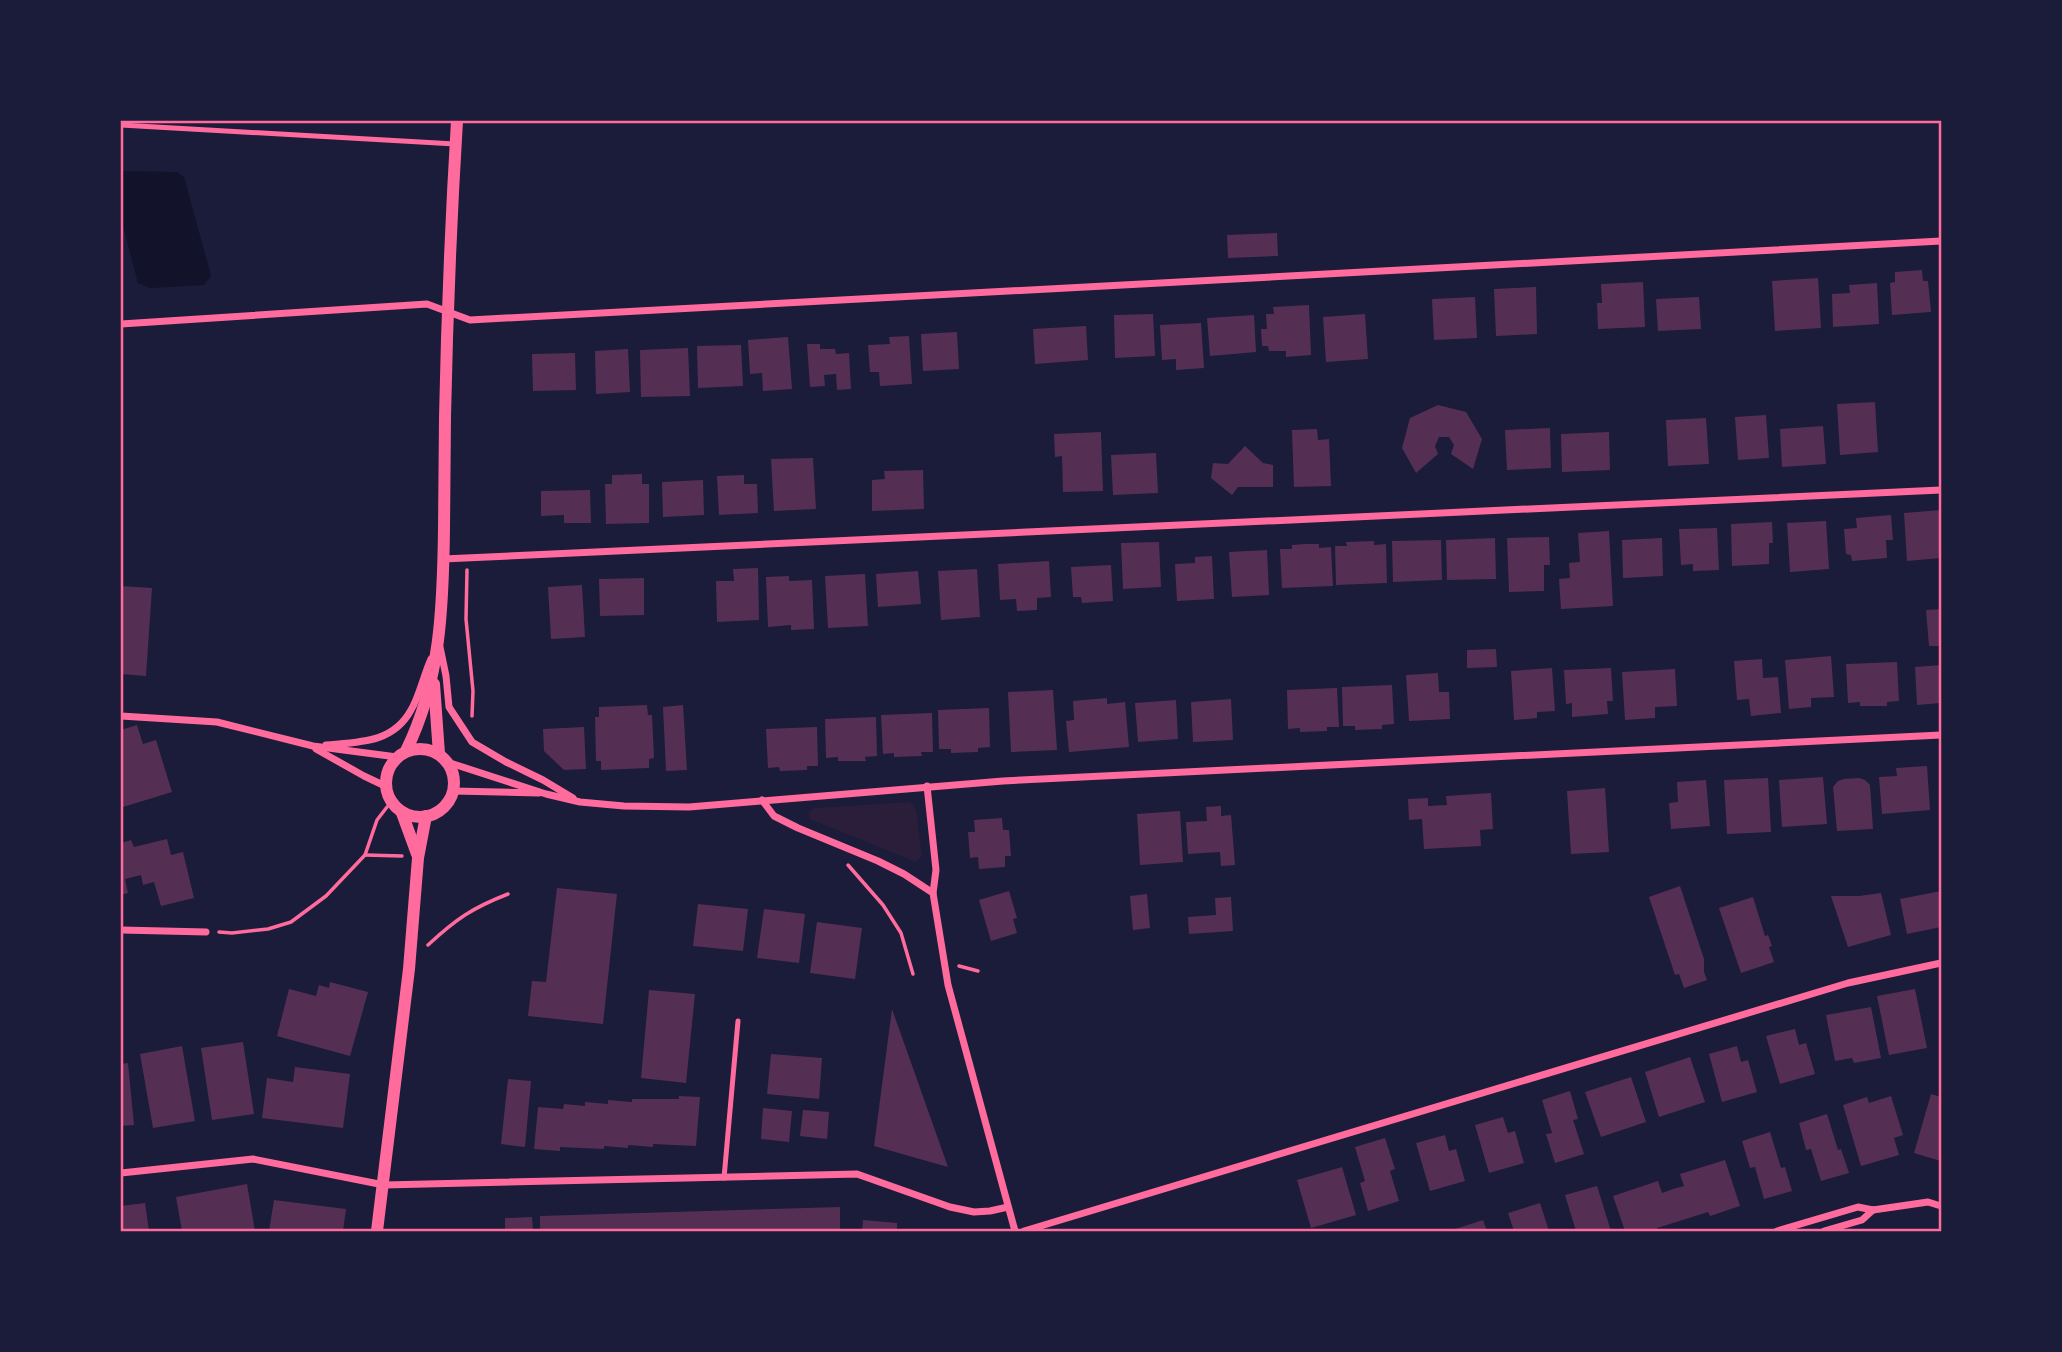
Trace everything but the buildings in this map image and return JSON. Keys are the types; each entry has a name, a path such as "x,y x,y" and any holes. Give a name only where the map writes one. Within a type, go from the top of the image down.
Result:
{"street":[{"path":"433,677 443,758 452,771 453,791 443,809 431,816 418,818 402,813 390,802 385,777 389,766 402,754 418,728 433,677 439,642 447,313 457,121"},
{"path":"121,324 426,304 470,320 1941,241"},
{"path":"443,559 1941,490"},
{"path":"439,642 449,707 472,742 580,802"},
{"path":"313,746 369,742 387,735 401,725 413,708 439,642"},
{"path":"121,716 217,722 313,746 402,754 418,749 429,750 443,758 546,794 580,802 689,807 928,786 1941,735"},
{"path":"313,746 385,786"},
{"path":"928,786 936,870 933,893 948,985 1015,1231"},
{"path":"453,791 546,794"},
{"path":"762,800 774,816 886,865 933,893"},
{"path":"402,813 418,858"},
{"path":"377,1231 409,969 418,858 426,816"},
{"path":"121,930 206,932"},
{"path":"1024,1231 1848,983 1941,963"},
{"path":"121,1173 253,1159 384,1185 857,1174 950,1207 974,1212 1008,1207"},
{"path":"1777,1231 1858,1207 1872,1210 1928,1202 1941,1206"},
{"path":"1824,1231 1862,1220 1872,1210"}],"lane":[{"path":"121,125 455,145"},
{"path":"724,1178 738,1021"}],"path":[{"path":"467,557 466,619 473,691 472,742"},
{"path":"206,932 232,933 268,929 291,922 326,896 365,855 377,820 390,802"},
{"path":"826,839 883,905 901,933 913,974"},
{"path":"365,855 418,858"},
{"path":"426,947 454,921 508,894"}],"shaded area":[{"path":"121,171 177,172 184,177 211,276 204,285 150,288 138,283 121,218"},
{"path":"910,802 916,810 922,856 916,862 810,819 808,813 814,808"}]}
